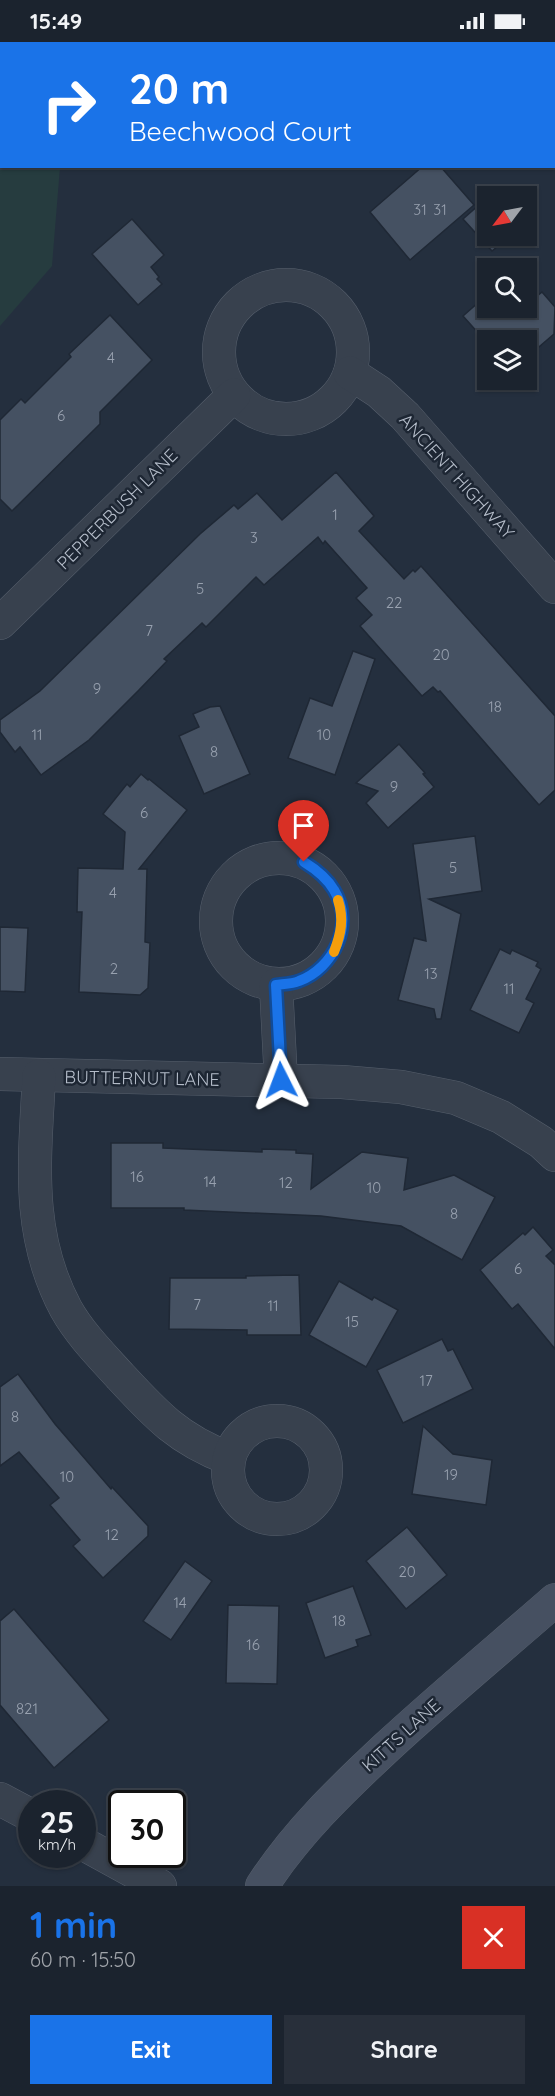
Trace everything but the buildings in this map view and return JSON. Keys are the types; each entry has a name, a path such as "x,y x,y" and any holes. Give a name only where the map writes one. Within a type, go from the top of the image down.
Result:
{"street":[{"path":"284,285 305,288 324,297 340,312 350,330 354,351 350,373 341,391 327,406 309,416 289,420 268,417 249,409 234,395 223,376 219,355 221,334 230,315 244,299 263,289 284,285"},
{"name":"ANCIENT HIGHWAY","path":"350,373 379,392 405,416 555,587"},
{"name":"PEPPERBUSH LANE","path":"0,623 234,395"},
{"path":"276,985 281,1080"},
{"name":"BUTTERNUT LANE","path":"0,1074 281,1080 401,1087 456,1098 501,1117 541,1142 555,1155"},
{"path":"39,1076 34,1186 36,1215 41,1248 51,1278 66,1310 87,1339 155,1415 180,1434 207,1450 228,1458"},
{"name":"KITTS LANE","path":"262,1886 311,1821 354,1778 408,1727 555,1600"},
{"path":"0,1799 18,1809"},
{"path":"96,1851 160,1886"}],"green space":[{"path":"0,168 60,168 52,266 0,326"}],"slow traffic":[{"path":"334,952 341,935 342,913 338,900"}],"route":[{"path":"281,1080 276,985 298,981 317,971 333,956 341,935 342,913 336,892 323,875 304,862"}]}
